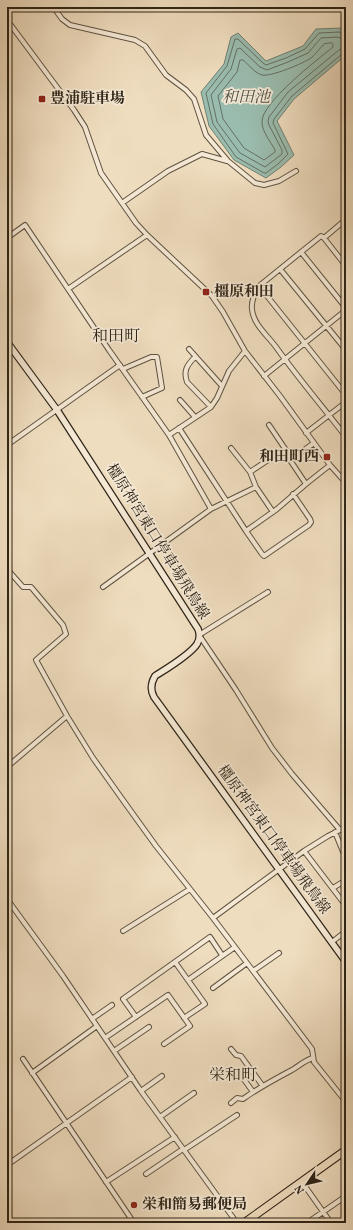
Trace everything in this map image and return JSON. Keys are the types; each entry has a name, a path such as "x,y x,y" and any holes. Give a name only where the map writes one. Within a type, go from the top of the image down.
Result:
{"highway":[{"path":"244,1223 346,1150"}],"main road":[{"name":"橿原神宮東口停車場飛鳥線","path":"7,342 56,410 197,626 199,635 198,643 192,650 155,676 152,685 152,694 346,962"}],"street":[{"path":"60,7 57,12 62,20 70,26 134,40 145,46 166,76 186,90 194,99 206,135 228,161 255,184 264,185 279,180 296,171"},
{"path":"7,20 85,127 101,173 122,204 147,235 212,296 223,312 245,351 306,434 346,483"},
{"path":"122,204 168,171 202,154 228,161"},
{"path":"324,238 344,221 346,223"},
{"path":"7,238 25,225 169,435 211,509"},
{"path":"68,289 147,235"},
{"path":"346,266 321,236 256,289 252,309 262,331 346,437"},
{"path":"264,376 346,309 301,252"},
{"path":"280,269 346,350"},
{"path":"259,286 346,395"},
{"path":"189,349 222,386"},
{"path":"169,435 214,404 229,371 245,351"},
{"path":"195,356 188,364 186,369 187,382 211,407"},
{"path":"123,369 151,357 157,357 162,388 142,397"},
{"path":"7,445 120,365"},
{"path":"180,400 195,417"},
{"path":"306,434 346,402"},
{"path":"269,424 292,459 290,460 306,484"},
{"path":"180,428 246,531 264,556 309,525 310,519 293,494"},
{"path":"292,459 314,443"},
{"path":"231,448 250,472 256,487 272,512"},
{"path":"250,472 268,460"},
{"path":"246,531 330,465"},
{"path":"103,587 211,509 256,487"},
{"path":"7,569 23,587 31,587 58,618 64,629 66,634 36,660 67,716 93,758 156,846 235,946 312,1049 314,1062 346,1102"},
{"path":"268,592 199,635 236,690 272,748 296,779 340,830"},
{"path":"8,764 67,716"},
{"path":"213,918 304,851 346,827"},
{"path":"335,832 346,859"},
{"path":"304,851 346,906"},
{"path":"333,888 346,880"},
{"path":"123,931 190,889"},
{"path":"7,899 64,976 141,1091 237,1223"},
{"path":"332,942 346,931"},
{"path":"136,1017 123,998 210,937 222,955"},
{"path":"188,980 235,946"},
{"path":"253,971 279,953"},
{"path":"175,962 205,1004 184,1018"},
{"path":"212,988 247,963"},
{"path":"105,1038 168,995 190,1026 164,1044"},
{"path":"92,1019 112,1005"},
{"path":"32,1073 97,1026"},
{"path":"114,1051 149,1027"},
{"path":"231,1049 236,1056 241,1056 262,1085"},
{"path":"231,1103 237,1098 242,1099 262,1085 313,1058"},
{"path":"23,1059 134,1223"},
{"path":"141,1091 162,1076"},
{"path":"7,1165 132,1077"},
{"path":"243,1078 253,1092"},
{"path":"160,1117 194,1093"},
{"path":"146,1174 237,1115"},
{"path":"106,1182 175,1136"},
{"path":"302,1182 331,1223"},
{"path":"307,1223 346,1196"}],"water":[{"name":"和田池","path":"343,28 346,36 346,55 294,99 277,121 294,155 266,178 234,160 209,126 201,92 224,64 231,37 238,33 266,61 303,46 316,29"}],"place":[{"name":"豊浦駐車場","path":"42,99"},
{"name":"橿原和田","path":"206,292"},
{"name":"和田町西","path":"327,457"},
{"name":"栄和簡易郵便局","path":"134,1205"}],"district":[{"name":"和田町","path":"116,337"},
{"name":"栄和町","path":"233,1076"}]}
